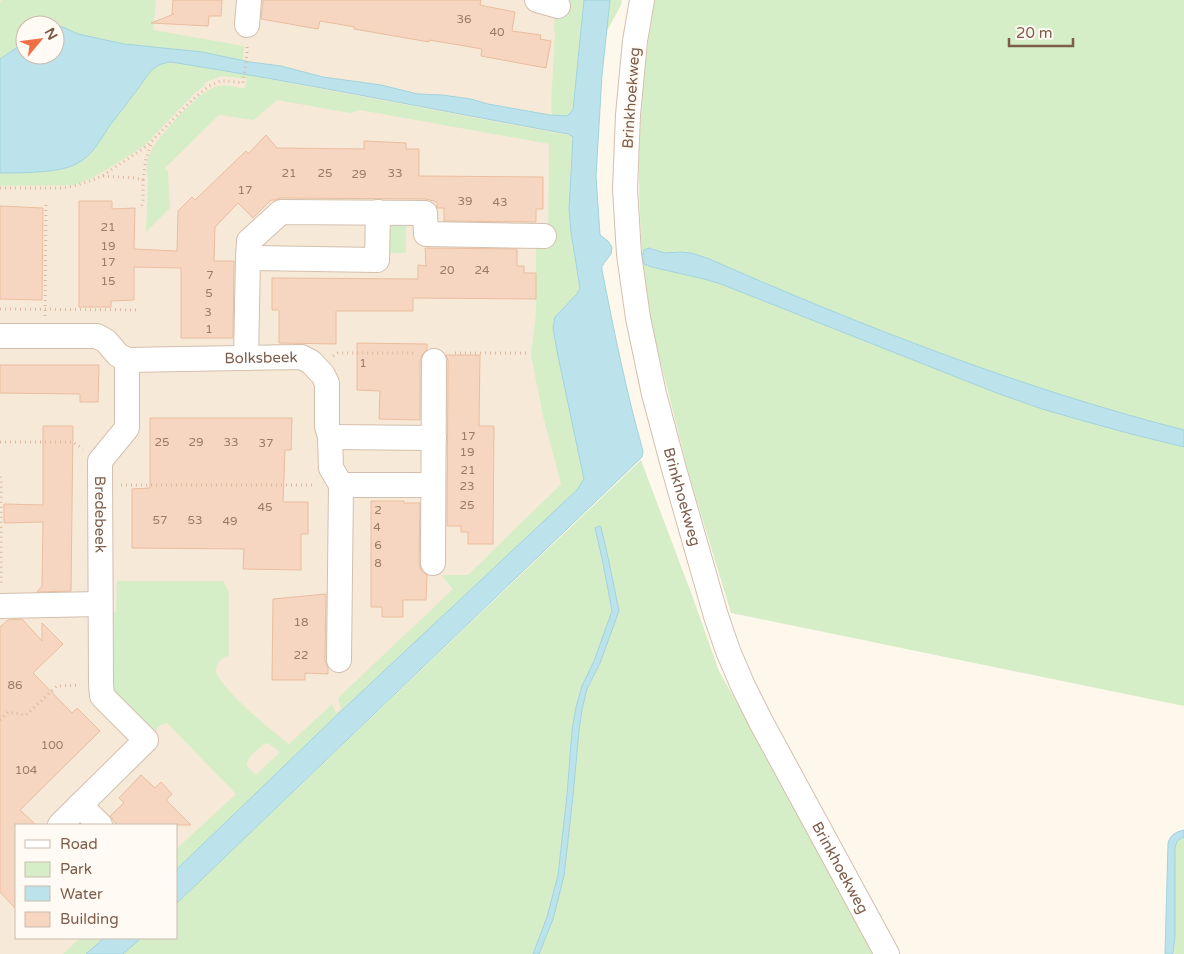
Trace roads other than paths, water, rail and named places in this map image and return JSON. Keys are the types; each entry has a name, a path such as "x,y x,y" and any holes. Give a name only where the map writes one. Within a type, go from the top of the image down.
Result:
{"street":[{"path":"247,25 250,0"},
{"name":"Brinkhoekweg","path":"642,0 635,41 628,115 625,189 630,263 638,318 654,394 716,616 728,651 761,722 887,954"},
{"path":"246,358 250,241 280,212 425,213 426,234 544,236"},
{"path":"248,258 377,260 378,212"},
{"path":"0,336 97,336 106,341 118,355 127,360"},
{"name":"Bolksbeek","path":"127,360 301,357 311,362 323,375 327,382 327,426 330,437 331,468 341,486 339,660"},
{"name":"Bredebeek","path":"61,824 146,740 102,696 101,684 100,461 127,428 127,360"},
{"path":"433,563 434,361"},
{"path":"330,437 434,438"},
{"path":"341,486 433,485"},
{"path":"0,606 100,604"},
{"path":"80,805 99,824"}],"water":[{"path":"584,0 610,0 602,75 596,176 600,235 612,247 611,254 602,266 602,270 626,383 643,451 642,457 178,902 178,868 337,715 577,490 584,479 553,328 555,317 577,294 580,288 569,209 573,137 568,134 370,97 171,62 154,68 96,146 82,161 69,167 50,171 0,173 0,59 15,49 15,65 65,65 65,28 78,34 124,44 202,52 281,66 323,77 381,85 418,94 471,99 488,104 550,115 567,116 573,110"},
{"path":"649,248 665,253 691,253 707,258 824,308 942,354 1062,395 1184,430 1184,447 1042,409 994,392 721,284 652,267 644,264 642,257 644,250"},
{"path":"601,527 619,611 600,663 587,689 579,731 564,876 553,919 539,954 533,954 547,917 558,875 572,730 576,707 582,686 594,661 612,611 595,528"},
{"path":"1184,830 1184,837 1177,841 1175,848 1175,937 1173,954 1165,954 1168,844 1173,835"},
{"path":"103,939 140,939 123,954 86,954"}]}
